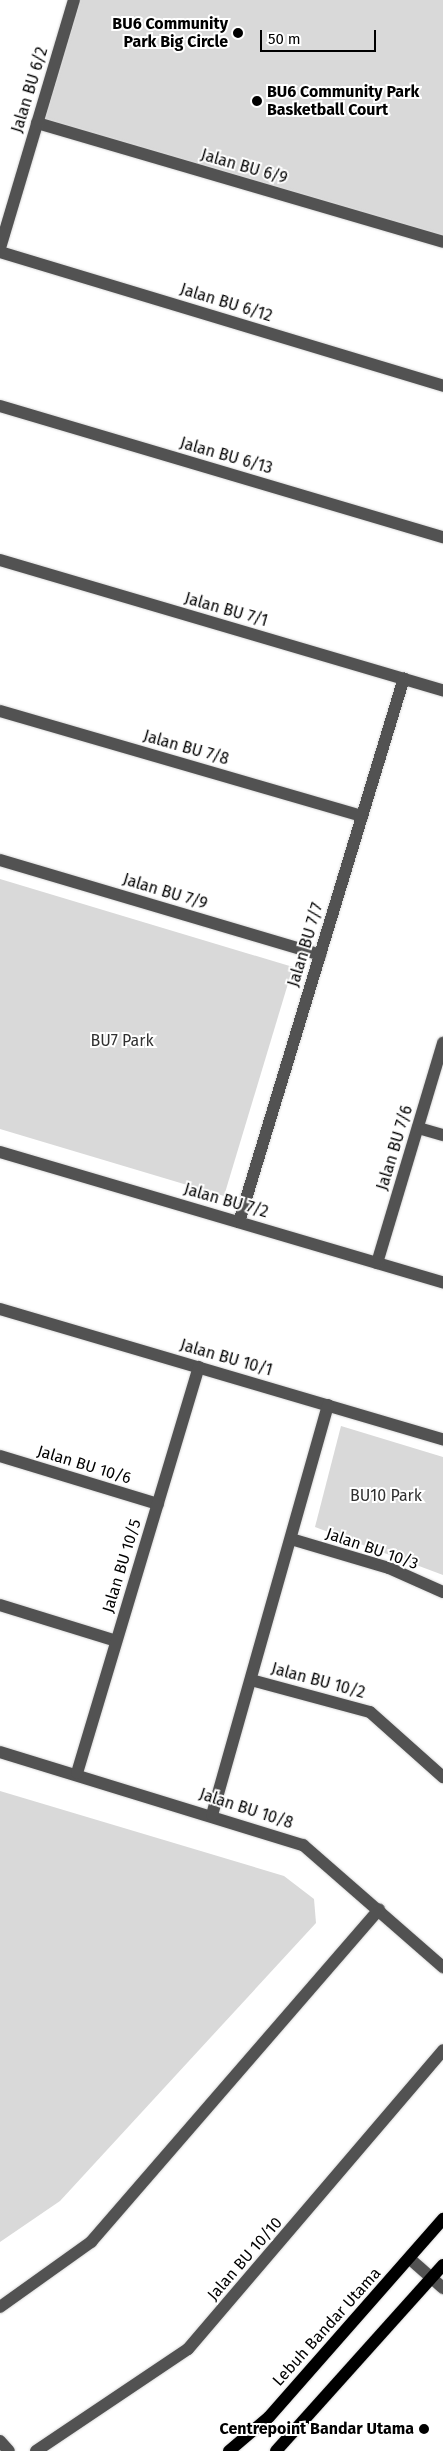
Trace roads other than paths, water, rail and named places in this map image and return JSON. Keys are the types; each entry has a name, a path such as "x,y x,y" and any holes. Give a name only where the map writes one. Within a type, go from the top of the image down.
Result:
{"main road":[{"name":"Lebuh Bandar Utama","path":"229,2451 269,2416 410,2260 443,2218"},
{"path":"276,2451 443,2265"}],"street":[{"name":"Jalan BU 6/2","path":"0,248 74,0"},
{"name":"Jalan BU 6/9","path":"37,124 443,242"},
{"name":"Jalan BU 6/12","path":"0,252 443,386"},
{"name":"Jalan BU 6/13","path":"0,406 443,537"},
{"name":"Jalan BU 7/1","path":"0,560 443,690"},
{"name":"Jalan BU 7/7","path":"239,1222 404,678"},
{"name":"Jalan BU 7/8","path":"0,711 362,816"},
{"name":"Jalan BU 7/9","path":"0,860 320,955"},
{"name":"Jalan BU 7/6","path":"377,1263 443,1043"},
{"path":"418,1128 443,1135"},
{"name":"Jalan BU 7/2","path":"0,1152 443,1282"},
{"name":"Jalan BU 10/1","path":"0,1309 443,1439"},
{"name":"Jalan BU 10/5","path":"76,1773 199,1367"},
{"path":"212,1815 328,1405"},
{"name":"Jalan BU 10/6","path":"0,1456 158,1504"},
{"name":"Jalan BU 10/3","path":"290,1539 389,1568 443,1592"},
{"path":"0,1605 116,1641"},
{"name":"Jalan BU 10/2","path":"251,1680 370,1712 443,1777"},
{"name":"Jalan BU 10/8","path":"0,1752 76,1773 303,1845 443,1966"},
{"path":"0,2307 91,2242 379,1910"},
{"name":"Jalan BU 10/10","path":"36,2451 188,2349 443,2050"},
{"path":"410,2260 443,2288"},
{"path":"0,2441 9,2451"}],"place":[{"name":"BU6 Community Park Big Circle","path":"238,33"},
{"name":"BU6 Community Park Basketball Court","path":"257,101"},
{"name":"Centrepoint Bandar Utama","path":"424,2429"}],"park label":[{"name":"BU7 Park","path":"122,1041"},
{"name":"BU10 Park","path":"386,1496"}]}
